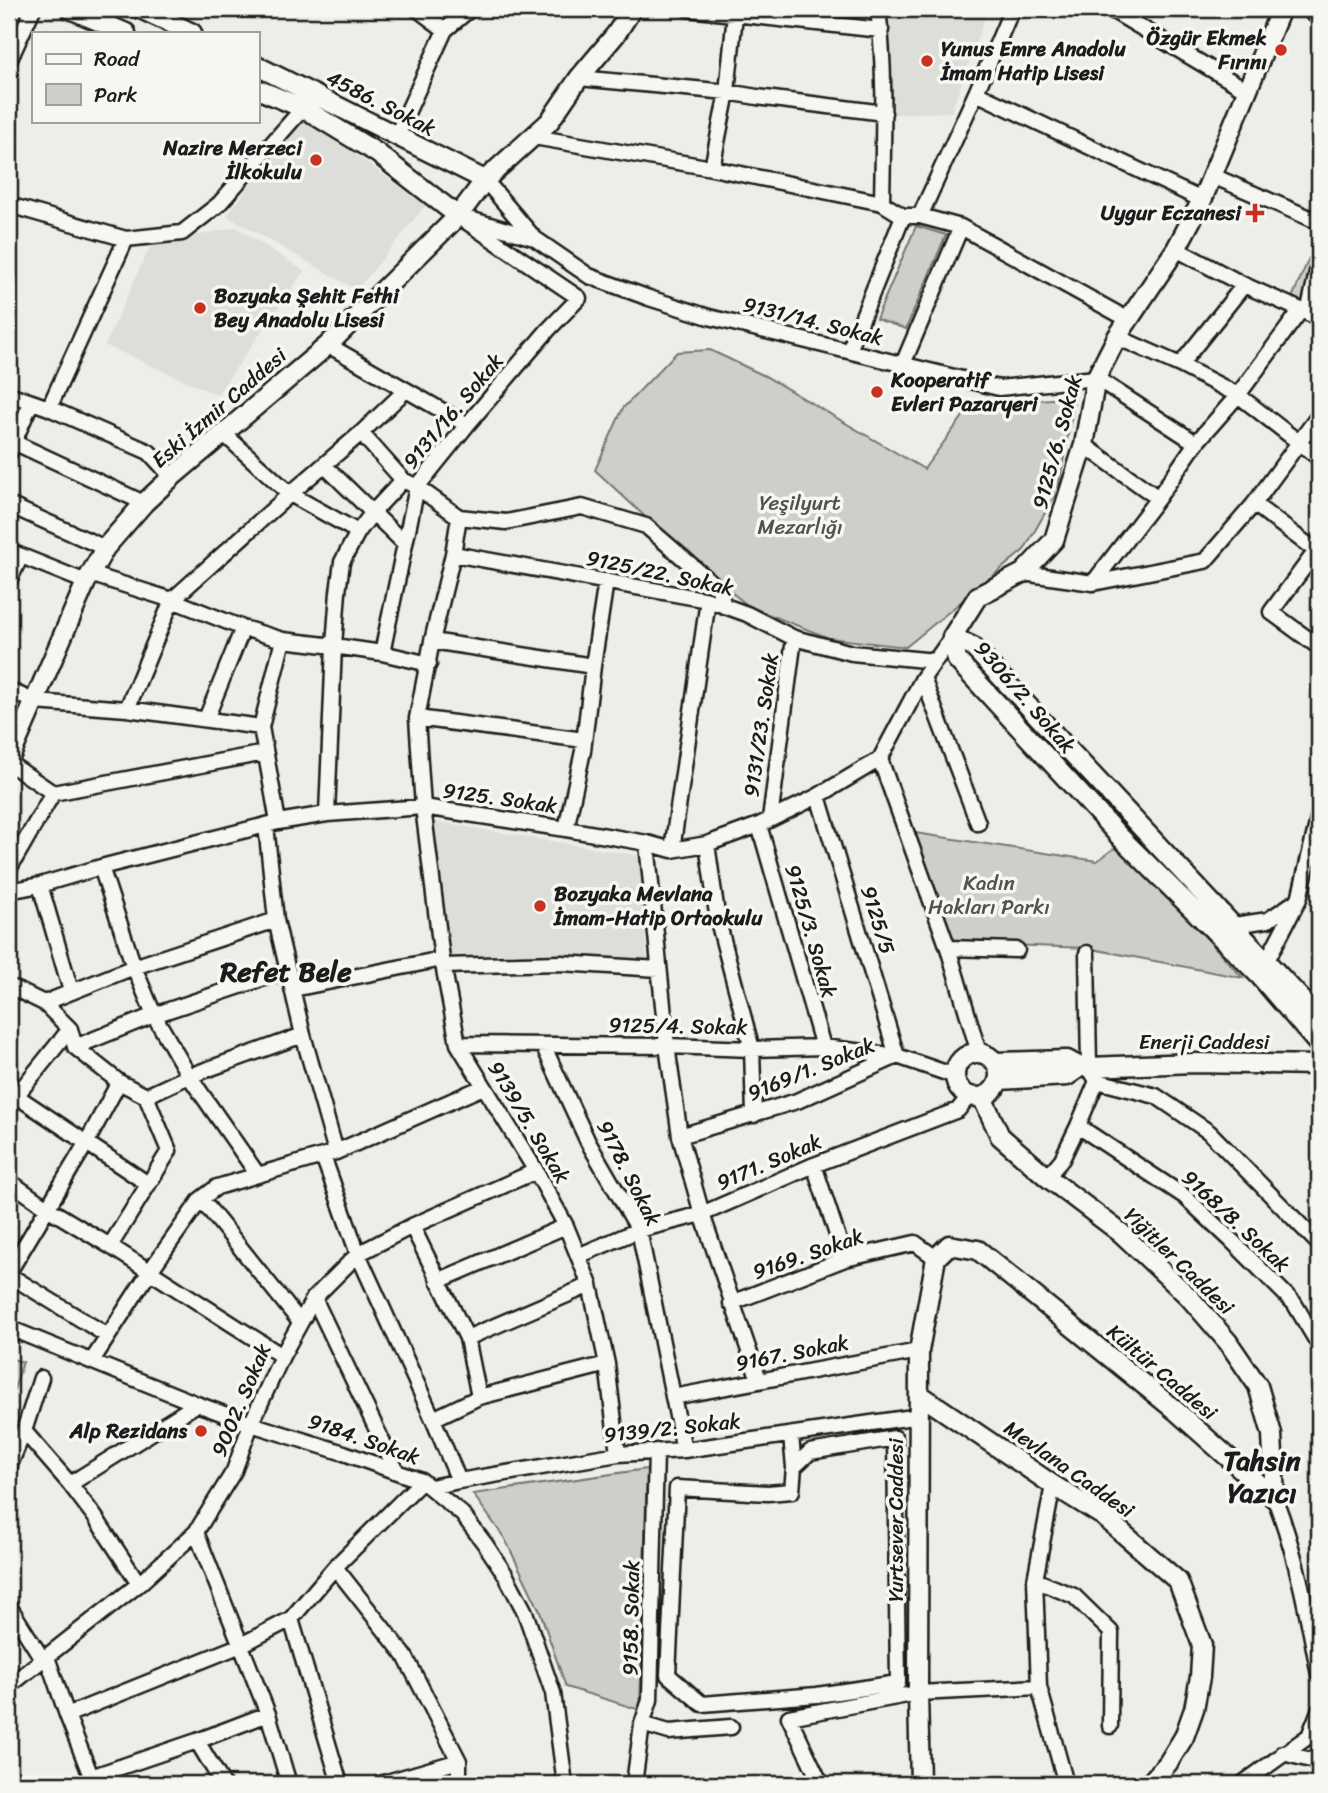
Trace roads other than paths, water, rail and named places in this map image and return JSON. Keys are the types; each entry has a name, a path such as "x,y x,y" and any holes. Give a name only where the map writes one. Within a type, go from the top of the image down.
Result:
{"main road":[{"path":"70,9 124,32"},
{"name":"Eski İzmir Caddesi","path":"9,761 88,578 105,548 144,503 172,477 328,345 458,216 485,180 550,122 579,78 616,34 632,9"},
{"name":"9125/6. Sokak","path":"952,638 978,596 1023,573 1054,540 1084,445 1096,378 1117,337 1176,249 1202,200 1281,9"},
{"path":"149,10 190,32"},
{"name":"4586. Sokak","path":"259,67 485,180"},
{"name":"4586. Sokak","path":"259,90 303,108 377,153 458,216"},
{"name":"9306/2. Sokak","path":"952,638 973,647 1234,925 1319,1045"},
{"name":"9306/2. Sokak","path":"952,638 957,660 1121,838 1319,1018"},
{"path":"979,1053 990,1057 997,1071 993,1091 976,1096 959,1088 955,1076 961,1059 979,1053"},
{"name":"Enerji Caddesi","path":"997,1071 1067,1076 1194,1063 1319,1066"},
{"name":"Yiğitler Caddesi","path":"976,1096 1000,1136 1047,1177 1121,1233 1189,1297 1228,1342 1258,1387 1272,1434 1275,1499"},
{"name":"Kültür Caddesi","path":"936,1258 949,1245 978,1250 1175,1410 1275,1499"},
{"name":"Yurtsever Caddesi","path":"920,1784 919,1351 936,1258"},
{"name":"Mevlana Caddesi","path":"919,1394 1103,1516 1178,1581 1202,1645 1200,1677 1194,1709 1184,1737 1168,1763 1149,1784"}],"street":[{"path":"9,61 33,9"},
{"path":"417,9 445,30"},
{"path":"396,136 445,30 470,9"},
{"path":"688,9 881,30"},
{"path":"878,9 884,113 882,203"},
{"path":"920,216 1012,9"},
{"path":"1110,9 1248,90"},
{"path":"1307,9 1319,18"},
{"path":"712,168 726,92 735,15"},
{"path":"579,78 726,92 884,113"},
{"path":"976,93 1202,200"},
{"path":"9,205 126,239 183,233 219,204 303,108"},
{"path":"534,137 712,168 882,203 903,216 920,216 961,227 1129,320"},
{"path":"1213,176 1319,222"},
{"name":"9131/14. Sokak","path":"485,180 534,238 589,276 649,298 709,317 999,388 1096,378"},
{"name":"9131/14. Sokak","path":"458,216 534,238"},
{"name":"9131/16. Sokak","path":"382,653 405,544 410,484 467,425 579,298 458,216"},
{"path":"849,351 903,216"},
{"path":"903,365 961,227"},
{"path":"49,408 126,239"},
{"path":"1176,249 1244,285 1310,314"},
{"path":"1094,583 1196,443 1310,314 1319,263"},
{"path":"1180,365 1244,285"},
{"path":"1117,337 1238,395 1319,458"},
{"path":"328,345 467,425"},
{"path":"1096,378 1196,443"},
{"path":"127,709 173,600 405,391"},
{"path":"9,394 49,408 149,452 172,477"},
{"path":"31,403 10,445 144,503"},
{"path":"1023,573 1094,583 1205,561 1254,504 1319,415"},
{"path":"223,433 290,494 358,532"},
{"path":"360,433 410,484 459,517 506,523 582,507 646,526 719,589 724,606"},
{"path":"1084,445 1158,498"},
{"path":"324,465 405,544"},
{"path":"327,814 334,646 342,562 358,532 373,512 410,484"},
{"path":"1254,504 1318,549 1271,612 1319,647"},
{"path":"9,505 105,548"},
{"name":"9139/5. Sokak","path":"459,517 417,718 423,807 443,962 458,1044 536,1171 566,1226 590,1285 607,1364 618,1454"},
{"path":"9,580 15,554 88,578 173,600 243,628 283,640 382,653 429,664"},
{"name":"9125/22. Sokak","path":"453,554 708,600 747,614 794,638 852,653 935,661"},
{"path":"566,829 584,740 606,582"},
{"path":"672,850 708,600"},
{"path":"206,719 243,628"},
{"name":"9131/23. Sokak","path":"764,822 794,638"},
{"name":"9125/6. Sokak","path":"923,678 952,638"},
{"path":"283,640 261,727 272,823 276,920 330,1154 358,1254 459,1481"},
{"path":"432,641 593,666"},
{"path":"923,678 880,759 948,948 979,1053"},
{"path":"923,678 978,823"},
{"path":"9,691 34,702 127,709 261,727"},
{"path":"417,718 584,740"},
{"path":"9,761 53,793 265,753"},
{"name":"9125. Sokak","path":"9,891 272,823 327,814 423,807 566,829 672,850 707,844 764,822 818,796 880,759"},
{"path":"9,869 53,793"},
{"name":"9125/5","path":"818,796 897,1056"},
{"path":"1263,968 1299,899 1319,816"},
{"name":"9125/3. Sokak","path":"764,822 823,1047"},
{"path":"647,843 667,1046 680,1136 702,1214 759,1380"},
{"path":"707,844 718,921 752,1049 754,1115"},
{"path":"101,867 134,967 154,1015 189,1076 258,1175"},
{"path":"40,885 71,991"},
{"path":"1234,925 1268,920 1299,899"},
{"path":"44,1003 134,967 276,920"},
{"path":"948,948 1017,950"},
{"path":"1047,1177 1062,1159 1078,1126 1089,1072 1087,953"},
{"path":"293,989 443,962 561,962 659,969"},
{"path":"75,1047 154,1015 288,970"},
{"path":"9,986 44,1003 70,1029 75,1047 119,1082 146,1096 169,1151 110,1246"},
{"path":"70,1029 11,1098 87,1142 148,1184"},
{"path":"146,1096 189,1076 303,1035"},
{"name":"9125/4. Sokak","path":"458,1044 752,1049 823,1047 897,1056"},
{"name":"9178. Sokak","path":"543,1045 588,1142 639,1230 684,1450"},
{"name":"9169/1. Sokak","path":"680,1136 797,1101 897,1056 955,1076"},
{"path":"1089,1072 1156,1096 1209,1132 1319,1244"},
{"path":"108,1336 9,1273 87,1142 119,1082"},
{"path":"92,1361 150,1271 201,1199 217,1187 330,1154 483,1087"},
{"name":"9171. Sokak","path":"578,1256 639,1230 702,1214 814,1165 958,1110 976,1096"},
{"name":"9168/8. Sokak","path":"1078,1126 1184,1196 1294,1303 1319,1345"},
{"path":"814,1165 845,1259"},
{"name":"9002. Sokak","path":"9,1686 139,1584 195,1531 234,1471 251,1423 282,1356 314,1298 358,1254 412,1226 536,1171"},
{"path":"9,1181 47,1208 282,1356"},
{"path":"201,1199 300,1322"},
{"path":"412,1226 467,1338 479,1397"},
{"path":"438,1281 566,1226"},
{"name":"9169. Sokak","path":"731,1303 845,1259 915,1243 936,1258"},
{"path":"467,1338 590,1285"},
{"path":"314,1298 397,1472"},
{"name":"9184. Sokak","path":"9,1328 197,1404 344,1452 426,1484 462,1514 505,1574 525,1612 553,1693 565,1784"},
{"name":"9167. Sokak","path":"673,1397 919,1351"},
{"path":"433,1419 479,1397 607,1364"},
{"path":"9,1467 41,1378"},
{"path":"70,1484 197,1404"},
{"name":"9139/2. Sokak","path":"426,1484 459,1481 618,1454 684,1450 920,1416"},
{"path":"24,1431 95,1517 139,1584"},
{"path":"791,1436 794,1467 792,1491 768,1493 677,1488 668,1675 702,1704 817,1695 898,1684 894,1438 810,1452 794,1467"},
{"name":"9158. Sokak","path":"634,1784 642,1724 650,1700 656,1451"},
{"path":"67,1715 241,1645 291,1619 335,1567 426,1484"},
{"path":"1053,1485 1035,1580 1039,1687 1066,1784"},
{"name":"Kültür Caddesi","path":"1275,1499 1287,1530 1319,1675"},
{"path":"195,1531 268,1714 289,1784"},
{"path":"335,1567 405,1656 459,1761 459,1784"},
{"path":"1035,1580 1074,1596 1111,1632 1110,1726"},
{"path":"9,1606 45,1658 92,1781 268,1714"},
{"path":"291,1619 340,1784"},
{"path":"821,1784 789,1717 918,1693 1039,1687"},
{"path":"1242,1784 1309,1736 1319,1711"},
{"path":"642,1724 669,1732 731,1727"},
{"path":"197,1741 223,1784"},
{"path":"1283,1753 1319,1762"},
{"path":"380,1784 459,1761"}],"place":[{"name":"Özgür Ekmek Fırını","path":"1281,50"},
{"name":"Yunus Emre Anadolu İmam Hatip Lisesi","path":"927,61"},
{"name":"Nazire Merzeci İlkokulu","path":"316,160"},
{"name":"Uygur Eczanesi","path":"1255,213"},
{"name":"Bozyaka Şehit Fethi Bey Anadolu Lisesi","path":"200,308"},
{"name":"Kooperatif Evleri Pazaryeri","path":"877,392"},
{"name":"Bozyaka Mevlana İmam-Hatip Ortaokulu","path":"540,906"},
{"name":"Alp Rezidans","path":"201,1431"}],"district":[{"name":"Refet Bele","path":"286,971"},
{"name":"Tahsin Yazıcı","path":"1262,1476"}],"park label":[{"name":"Yeşilyurt Mezarlığı","path":"800,515"},
{"name":"Kadın Hakları Parkı","path":"989,895"}]}
